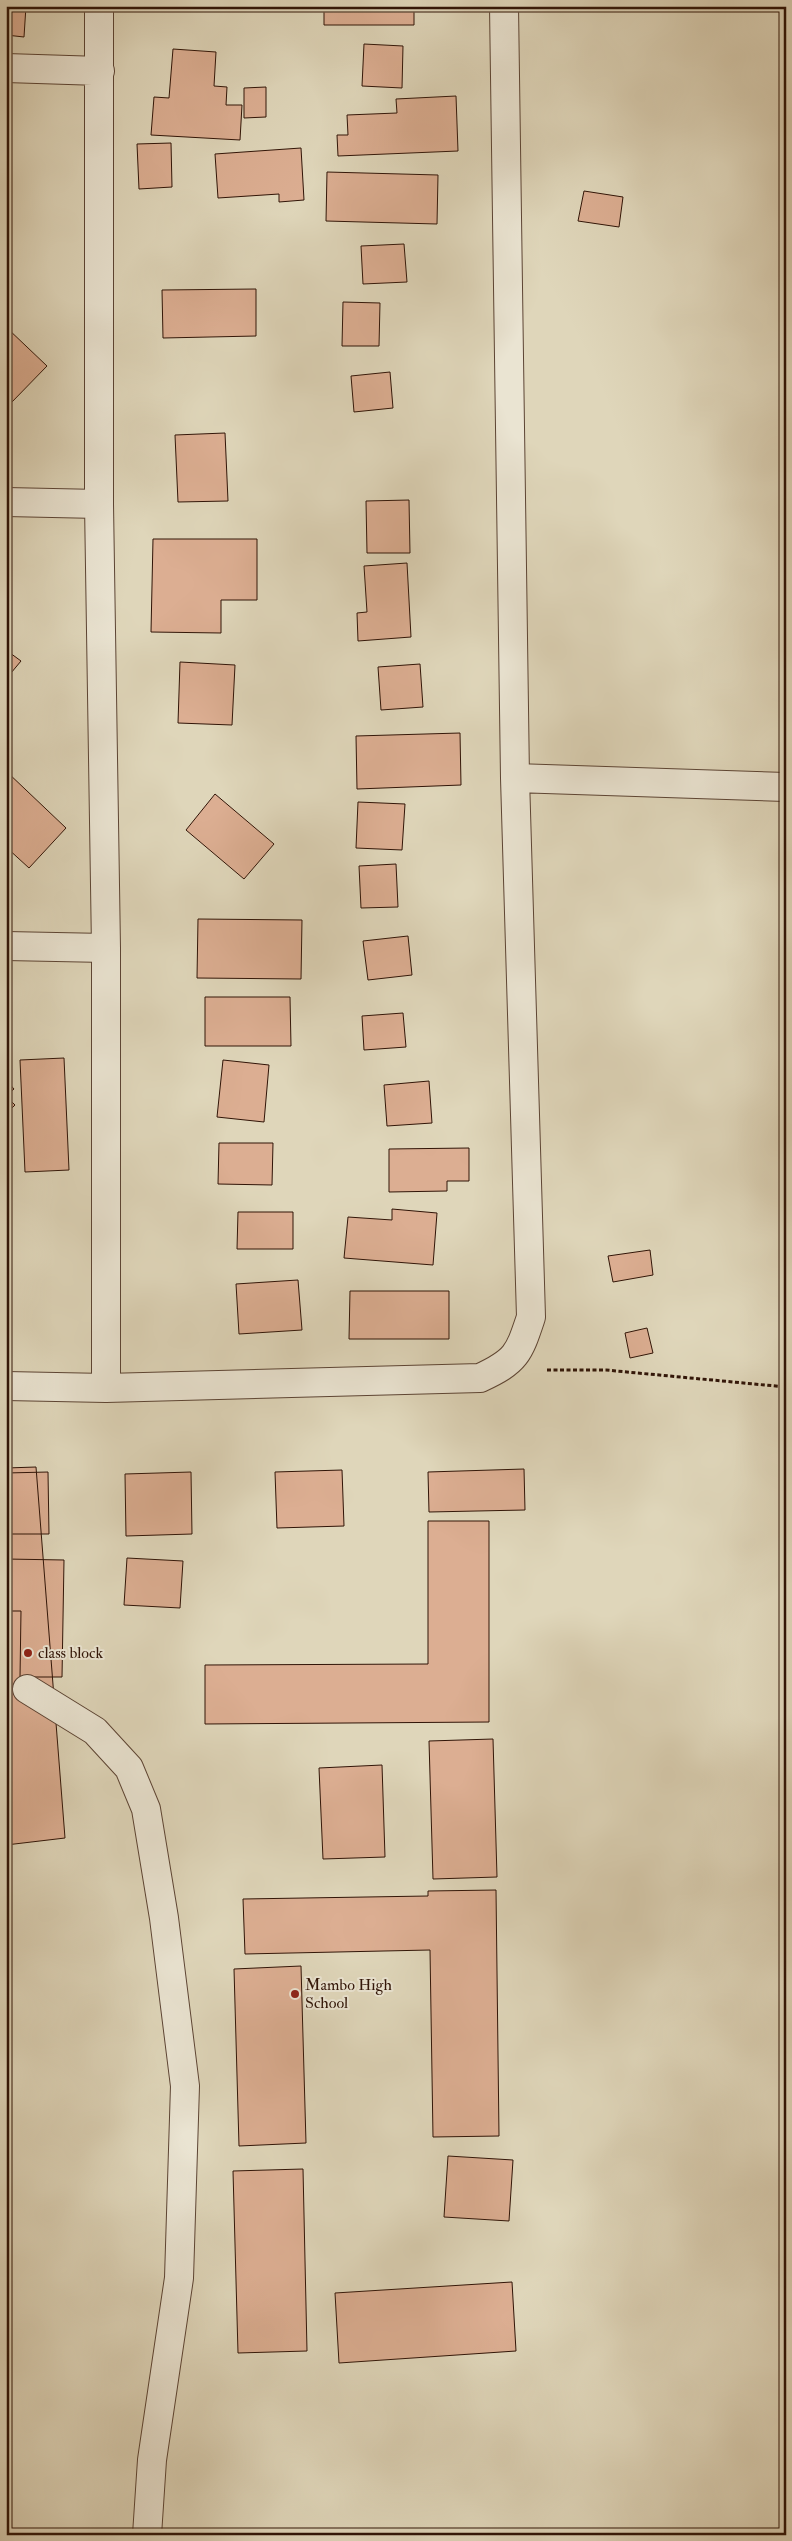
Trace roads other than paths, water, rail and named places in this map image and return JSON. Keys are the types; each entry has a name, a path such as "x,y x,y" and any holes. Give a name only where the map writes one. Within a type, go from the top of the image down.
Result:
{"street":[{"path":"99,6 98,504 106,948 106,1388"},
{"path":"6,1386 106,1388 480,1378 501,1369 519,1352 531,1316 515,778 504,6"},
{"path":"6,68 100,71"},
{"path":"6,502 98,504"},
{"path":"515,778 786,787"},
{"path":"6,946 106,948"},
{"path":"27,1689 95,1731 128,1768 146,1809 164,1918 185,2086 179,2278 152,2460 147,2535"}],"place":[{"name":"class block","path":"28,1653"},
{"name":"Mambo High School","path":"295,1994"}]}
